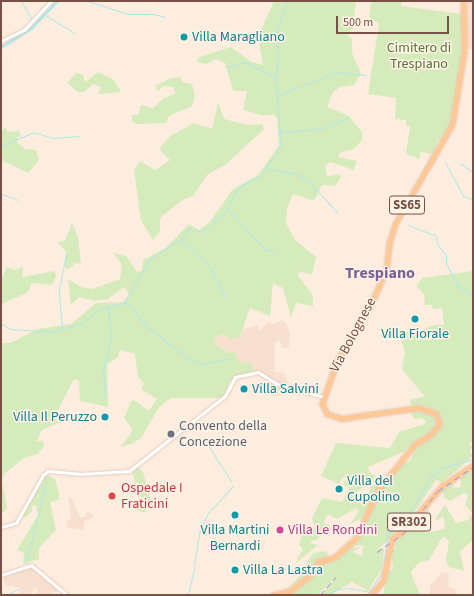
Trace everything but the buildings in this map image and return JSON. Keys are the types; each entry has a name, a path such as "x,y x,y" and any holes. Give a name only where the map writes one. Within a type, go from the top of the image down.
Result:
{"main road":[{"name":"Via Bolognese","path":"323,399 340,355 371,304 386,270 389,244 395,224 452,125 464,49 463,1"},
{"path":"273,595 290,591 308,577 318,562 335,557 356,538 378,490 414,445 431,434 437,420 428,410 414,408 342,419 324,412 323,399"},
{"name":"SR302","path":"371,595 383,582 393,537 405,529 442,486 473,465"}],"street":[{"path":"1,41 22,32 32,19 51,1"},
{"path":"1,527 16,523 43,475 48,470 80,474 129,471 225,396 234,377 258,372 277,384 323,399"},
{"path":"1,575 31,565 67,595"}],"shaded area":[{"path":"464,1 473,1 472,49 465,49"},
{"path":"281,320 286,323 290,333 289,347 282,348 280,340 275,343 275,372 284,373 288,383 285,387 281,387 281,396 271,396 271,381 255,373 250,362 245,364 238,361 235,352 229,353 215,345 216,337 223,334 240,337 243,329 258,326 260,331 269,321 273,325"},
{"path":"68,497 71,497 80,517 86,517 86,513 89,512 94,516 84,522 84,530 68,528 66,522 71,518"},
{"path":"33,564 60,588 52,595 35,595 38,589 35,588 30,595 12,595 19,594 19,587 6,586 2,573"},
{"path":"442,572 448,573 449,587 457,590 455,595 430,595 430,586"}],"green space":[{"path":"274,1 356,1 353,29 347,34 352,39 352,53 361,74 354,85 340,87 333,92 327,107 348,115 362,132 362,140 354,149 339,153 339,157 357,161 354,170 330,162 325,166 327,177 339,174 341,177 335,186 322,185 314,201 293,194 287,208 286,223 295,240 316,257 312,275 299,271 298,275 313,296 313,306 296,303 291,317 283,288 273,283 270,316 250,308 240,337 232,339 223,334 216,337 215,345 229,353 235,352 238,361 245,364 250,361 254,371 230,380 223,398 171,398 159,407 141,438 132,444 120,447 131,434 132,428 124,418 131,401 134,400 149,411 157,399 141,389 144,384 138,377 135,354 120,350 118,357 107,365 108,407 80,401 79,381 74,379 55,416 58,423 42,430 37,441 44,442 44,446 38,454 24,458 5,473 2,480 7,508 1,515 1,343 10,343 38,329 71,324 96,303 123,302 129,294 124,287 108,299 94,301 79,297 71,305 68,279 81,287 92,289 120,279 122,265 113,253 126,256 137,272 142,270 143,260 166,248 189,224 199,230 210,222 232,190 259,174 279,145 277,119 274,115 261,115 243,110 247,91 233,91 225,63 217,59 206,64 196,62 199,57 231,47 251,62 263,65 258,37"},
{"name":"Cimitero di Trespiano","path":"402,1 401,6 462,14 463,42 452,122 443,140 438,140 433,154 421,152 419,159 406,154 410,126 406,126 406,120 395,119 396,98 368,94 379,24 369,17 371,2"},
{"path":"98,72 114,80 121,92 98,94 101,87 93,84 84,92 78,92 67,83 76,73 83,75 85,82"},
{"path":"181,77 182,82 192,84 195,96 192,106 169,116 166,123 136,124 132,121 132,115 138,115 141,105 153,108 164,98 175,94 174,87 164,86 158,91 155,86 171,78"},
{"path":"218,102 224,119 247,125 262,124 264,129 225,165 208,174 193,196 181,201 160,218 160,232 153,240 141,221 134,170 140,161 155,170 170,160 159,149 170,136 194,123 212,129"},
{"path":"6,127 7,132 19,131 21,137 17,137 18,143 25,149 36,150 39,160 28,173 1,160 1,131"},
{"path":"72,223 78,237 81,264 76,263 68,269 65,267 66,252 58,242 65,241"},
{"path":"6,267 15,270 23,267 22,277 55,271 56,276 52,285 32,283 27,293 1,304 1,281"},
{"path":"473,271 473,439 469,445 473,446 470,451 473,456 443,482 436,480 407,524 376,551 384,548 383,567 368,591 352,582 330,595 321,595 336,577 318,595 287,595 313,575 319,564 354,543 353,548 361,547 352,552 362,556 363,545 355,546 355,543 361,538 359,536 376,495 403,462 410,461 416,446 438,431 441,426 437,413 428,407 411,405 410,399 425,397 402,369 405,353 400,336 404,330 414,334 433,325 444,325 442,308 433,309 432,305 425,305 424,294 416,286 422,278"},
{"path":"410,409 434,416 435,428 403,452 368,467 370,473 376,476 356,493 360,504 367,499 371,486 383,482 362,518 350,524 359,511 356,508 337,519 327,514 324,523 330,525 328,537 322,534 316,540 310,541 311,544 318,545 295,564 303,549 299,545 301,537 315,528 312,518 322,498 342,502 350,488 343,485 347,477 342,478 339,484 321,476 336,443 390,448 399,432 425,424 426,421 421,418 414,419"},
{"path":"137,466 143,472 150,499 156,502 154,510 149,507 145,513 135,510 140,502 132,470"},
{"path":"473,469 473,513 465,505 468,495 464,493 450,501 444,498 444,493 439,493 458,478 452,488 461,487 460,479"},
{"path":"45,474 55,479 59,494 59,500 50,502 56,530 39,548 39,559 23,564 24,553 17,550 38,515 36,505 32,507 32,512 17,523"},
{"path":"432,499 428,512 422,519 427,522 424,531 426,533 444,529 445,521 442,516 437,521 435,519 445,505 456,523 468,520 473,513 473,540 460,551 464,571 449,567 446,561 449,541 443,536 429,560 418,563 411,573 420,595 383,595 388,571 393,569 391,549 395,550 396,546 392,544 410,528"},
{"path":"327,551 328,557 318,560 308,575 286,589 297,579 313,553"}],"waterway":[{"path":"21,1 31,18"},
{"path":"1,47 31,28 57,1"},
{"path":"88,1 128,14 153,14 165,17"},
{"path":"1,324 11,329 50,332 83,323 98,309 124,303 150,259 181,239 188,229 203,232 225,212 238,188 261,175 281,145 275,77 278,62 277,31 286,1"},
{"path":"43,14 75,33"},
{"path":"1,43 3,47"},
{"path":"225,67 245,62 275,77"},
{"path":"278,95 337,72 366,75"},
{"path":"280,132 321,129 349,117"},
{"path":"1,146 34,132 52,138 80,136"},
{"path":"445,162 463,196 473,199"},
{"path":"460,163 473,172"},
{"path":"266,168 297,174 307,180 337,212"},
{"path":"1,194 18,200"},
{"path":"228,209 264,249 276,252"},
{"path":"408,225 436,236 437,244 446,255 446,263 457,285 473,296"},
{"path":"181,239 210,267 225,297"},
{"path":"62,328 59,290 66,254"},
{"path":"126,302 148,327 188,359 202,364 230,358"},
{"path":"105,399 103,372 111,337 108,307"},
{"path":"204,439 231,481"},
{"path":"384,563 387,534 402,525 431,477 442,468 473,459"},
{"path":"26,563 46,482"},
{"path":"208,513 233,486"},
{"path":"194,566 199,533 207,515"},
{"path":"327,595 337,589 349,588 369,592 384,568"},
{"path":"188,595 194,569"},
{"path":"6,595 18,589"}],"railway":[{"path":"377,552 404,533 438,491 473,467"},
{"path":"320,595 336,577"}],"place":[{"name":"Villa Maragliano","path":"184,37"},
{"name":"Villa Fiorale","path":"415,319"},
{"name":"Villa Salvini","path":"244,389"},
{"name":"Villa Il Peruzzo","path":"105,417"},
{"name":"Convento della Concezione","path":"171,434"},
{"name":"Villa del Cupolino","path":"339,489"},
{"name":"Ospedale I Fraticini","path":"112,496"},
{"name":"Villa Martini Bernardi","path":"235,515"},
{"name":"Villa Le Rondini","path":"280,530"},
{"name":"Villa La Lastra","path":"235,570"}],"district":[{"name":"Trespiano","path":"380,273"}]}
